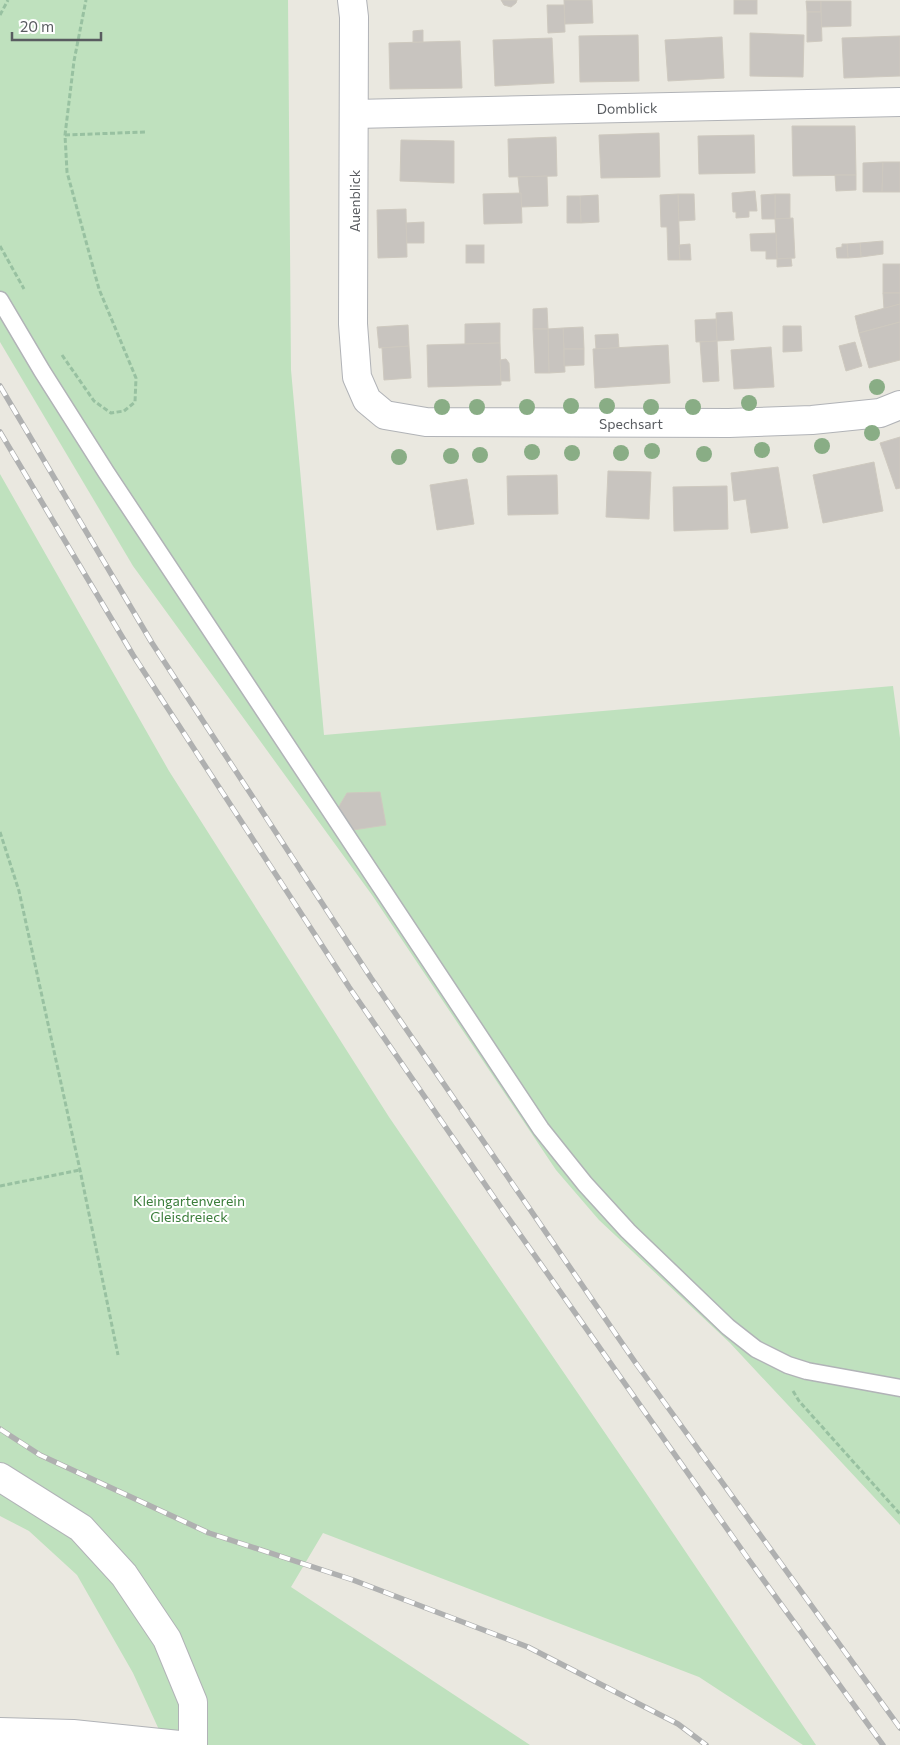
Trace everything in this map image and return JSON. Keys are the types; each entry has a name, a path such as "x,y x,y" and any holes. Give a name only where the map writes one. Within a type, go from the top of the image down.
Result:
{"street":[{"name":"Auenblick","path":"352,0 354,17 353,324 357,377 367,400"},
{"name":"Domblick","path":"354,114 900,102"},
{"name":"Spechsart","path":"367,400 386,415 426,422 729,423 803,420 880,413 900,405"},
{"path":"0,1477 81,1528 124,1576 167,1639 193,1702 193,1745"},
{"path":"0,1732 73,1734 179,1745"}],"lane":[{"path":"0,300 106,472 541,1129 585,1184 628,1230 728,1327 756,1350 788,1365 807,1371 900,1388"}],"path":[{"path":"0,15 8,0"},
{"path":"58,348 94,401 111,413 124,411 135,402 136,378 99,289 67,172 65,134 74,61 86,0"},
{"path":"65,134 145,132"},
{"path":"0,246 24,290"},
{"path":"0,832 19,891 118,1355"},
{"path":"0,1186 80,1170"},
{"path":"788,1365 788,1383 799,1400 900,1514"}],"green space":[{"path":"0,0 288,0 291,370 324,735 893,686 900,738 900,1525 730,1343 599,1220 556,1170 372,895 133,566 0,342"},
{"name":"Kleingartenverein Gleisdreieck","path":"0,474 169,771 389,1117 816,1745 803,1745 699,1677 323,1533 291,1587 530,1745 166,1745 133,1673 77,1575 29,1531 0,1516"}],"building":[{"path":"501,0 517,0 511,7 504,5"},
{"path":"564,0 592,0 593,23 565,24"},
{"path":"734,0 757,0 757,14 734,14"},
{"path":"806,1 821,1 821,12 807,12"},
{"path":"821,1 851,1 851,26 821,27"},
{"path":"547,5 564,5 565,32 548,33"},
{"path":"807,12 821,12 822,41 807,42"},
{"path":"423,30 423,42 413,42 413,31"},
{"path":"750,33 804,35 803,77 750,76"},
{"path":"638,35 639,81 580,82 579,36"},
{"path":"900,36 900,76 844,78 842,38"},
{"path":"722,37 724,78 668,81 665,40"},
{"path":"552,38 554,83 495,86 493,40"},
{"path":"460,41 462,88 390,89 389,43"},
{"path":"792,126 855,126 856,175 793,176"},
{"path":"659,133 660,177 601,178 599,135"},
{"path":"754,135 755,173 699,174 698,136"},
{"path":"556,137 557,176 509,177 508,139"},
{"path":"401,140 454,141 454,183 400,181"},
{"path":"883,162 882,192 863,192 863,163"},
{"path":"883,162 900,162 900,192 882,192"},
{"path":"835,175 856,175 856,190 836,191"},
{"path":"547,176 548,206 521,207 518,177"},
{"path":"755,191 757,211 749,211 749,217 736,218 736,212 733,212 732,193"},
{"path":"521,193 522,223 484,224 483,194"},
{"path":"678,194 694,194 695,220 678,221"},
{"path":"678,194 680,260 668,260 667,227 661,227 660,195"},
{"path":"775,194 790,194 790,218 775,219"},
{"path":"775,194 775,219 762,219 761,195"},
{"path":"598,195 599,222 581,223 580,196"},
{"path":"567,196 580,196 581,223 567,223"},
{"path":"406,209 407,257 378,258 377,210"},
{"path":"793,218 795,258 777,259 775,219"},
{"path":"424,222 424,243 407,243 406,223"},
{"path":"776,233 777,259 766,259 766,251 751,251 750,234"},
{"path":"883,241 883,254 861,257 860,243"},
{"path":"860,243 861,257 848,258 847,244"},
{"path":"690,244 691,260 680,260 679,245"},
{"path":"842,244 847,244 848,258 837,258 836,248 842,247"},
{"path":"466,245 484,245 484,263 466,263"},
{"path":"791,258 792,266 777,267 777,259"},
{"path":"883,264 900,264 900,293 883,293"},
{"path":"883,293 900,293 900,304 884,309"},
{"path":"900,304 900,322 859,333 855,316"},
{"path":"547,308 548,329 533,329 533,309"},
{"path":"732,312 734,340 717,341 716,313"},
{"path":"716,319 717,341 696,342 695,320"},
{"path":"900,322 900,360 869,368 859,333"},
{"path":"500,323 500,343 465,344 465,324"},
{"path":"408,325 409,346 379,348 377,327"},
{"path":"783,326 801,326 802,351 783,352"},
{"path":"583,327 584,349 564,349 563,328"},
{"path":"563,328 565,372 549,373 548,329"},
{"path":"533,329 548,329 549,373 535,373"},
{"path":"618,334 619,348 596,349 595,335"},
{"path":"717,341 719,381 703,382 700,342"},
{"path":"855,342 862,366 846,371 839,346"},
{"path":"500,343 501,385 428,387 427,345"},
{"path":"668,345 670,383 595,388 593,349"},
{"path":"409,346 411,378 384,380 382,348"},
{"path":"771,347 774,387 734,389 731,350"},
{"path":"564,349 584,349 584,365 564,366"},
{"path":"506,359 509,363 510,381 501,381 500,360"},
{"path":"900,437 900,488 896,489 880,443"},
{"path":"874,462 883,511 823,523 813,475"},
{"path":"778,467 788,528 751,533 746,499 734,501 731,473"},
{"path":"608,471 651,472 649,519 606,517"},
{"path":"557,475 558,514 508,515 507,476"},
{"path":"467,479 474,524 437,530 430,485"},
{"path":"727,486 728,529 674,531 673,487"},
{"path":"380,792 386,825 353,830 338,808 347,793"}],"railway":[{"path":"0,386 152,643 371,978 635,1362 900,1728"},
{"path":"0,432 133,655 349,987 502,1209 749,1560 883,1745"},
{"path":"0,1429 40,1455 209,1533 353,1580 528,1647 678,1724 706,1745"}]}
